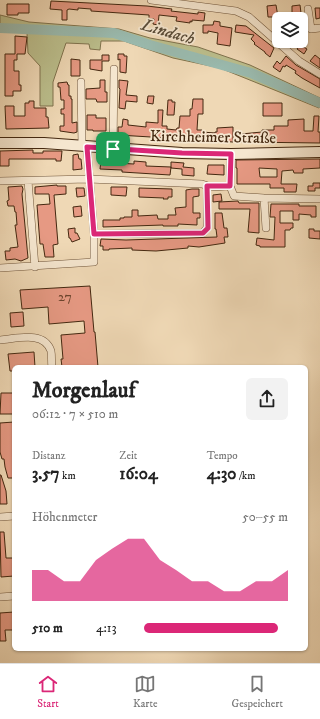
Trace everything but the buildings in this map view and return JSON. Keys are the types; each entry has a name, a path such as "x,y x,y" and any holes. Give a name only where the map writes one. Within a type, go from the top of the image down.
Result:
{"main road":[{"name":"Kirchheimer Straße","path":"0,143 231,154 320,152"}],"street":[{"path":"150,0 195,2 236,11 245,15 299,61 320,74"},
{"path":"308,8 311,29 320,28"},
{"path":"113,149 114,69"},
{"path":"0,268 94,262 94,234 89,179 84,146 81,82"},
{"path":"231,154 230,186 234,196 320,199"},
{"path":"0,181 28,182 89,179 230,186"},
{"path":"28,182 36,266"},
{"path":"94,234 203,233 208,228 207,186"},
{"path":"264,198 266,228"},
{"path":"0,340 36,337 46,343 51,351 52,365"},
{"path":"0,517 12,516"},
{"path":"0,596 12,596"}],"green space":[{"path":"0,15 29,22 119,29 150,38 198,47 250,65 320,98 320,107 319,108 220,68 173,58 124,41 101,41 100,50 90,49 89,44 66,43 53,82 53,106 40,106 40,66 28,53 27,33 0,31"}],"waterway":[{"name":"Lindach","path":"0,28 114,33 150,45 251,73 320,103"}],"route":[{"path":"87,147 113,149 231,154 230,186 207,186 208,228 203,233 94,234 87,147"}]}
